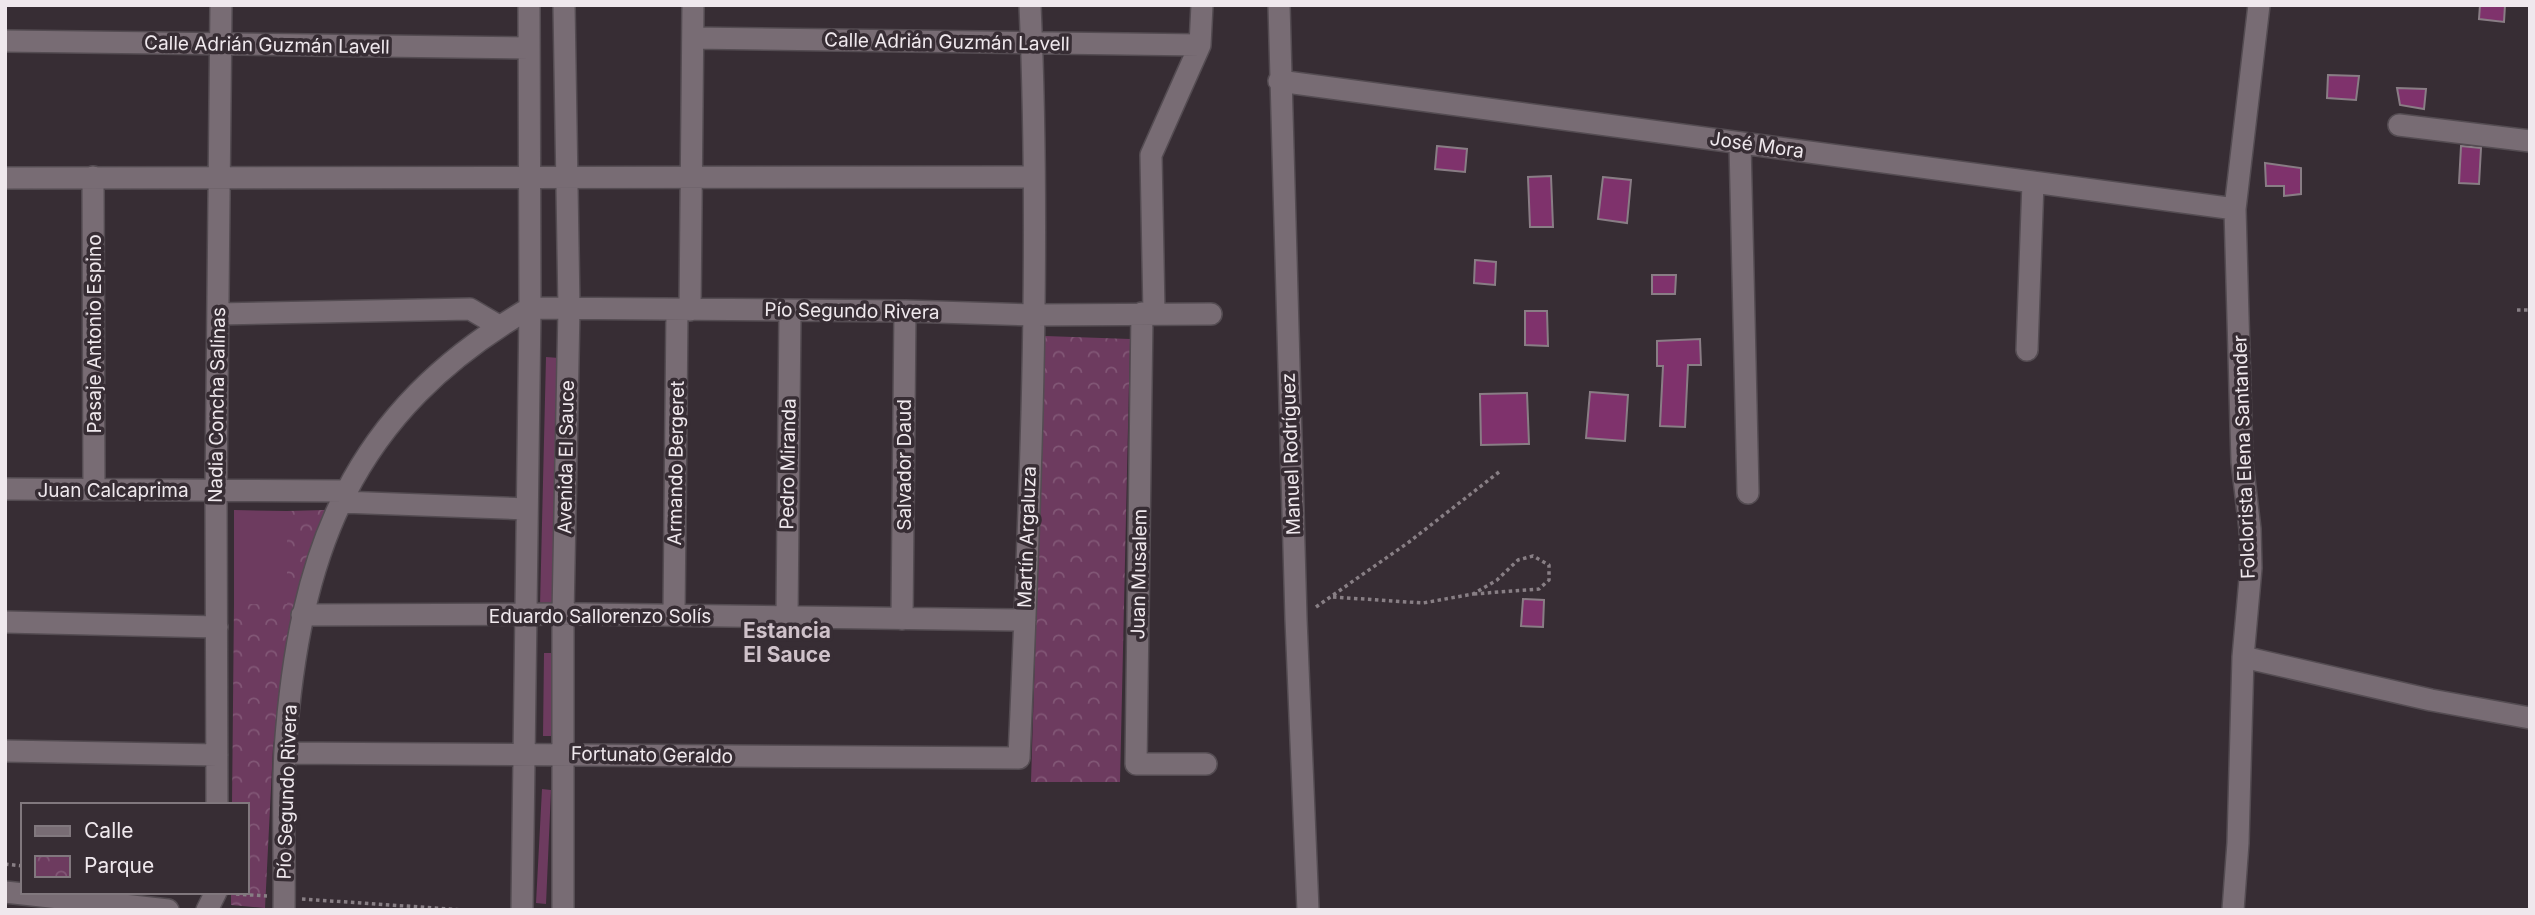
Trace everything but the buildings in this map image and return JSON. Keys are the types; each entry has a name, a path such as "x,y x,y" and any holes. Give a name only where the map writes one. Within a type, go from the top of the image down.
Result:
{"street":[{"name":"Nadia Concha Salinas","path":"217,803 216,491 221,5"},
{"name":"Avenida El Sauce","path":"522,910 530,308 529,5"},
{"name":"Avenida El Sauce","path":"563,910 563,614 569,308 564,5"},
{"name":"Armando Bergeret","path":"674,615 683,310 691,177 693,5"},
{"name":"Martín Argaluza","path":"1019,758 1034,315 1030,5"},
{"path":"1148,313 1151,155 1200,45 1202,5"},
{"name":"Manuel Rodríguez","path":"1279,5 1279,81 1296,619 1308,907"},
{"name":"Folclorista Elena Santander","path":"2233,910 2238,843 2243,657 2251,568 2250,529 2242,462 2235,209 2259,5"},
{"name":"Calle Adrián Guzmán Lavell","path":"693,38 1200,45"},
{"name":"Calle Adrián Guzmán Lavell","path":"5,41 529,48"},
{"name":"José Mora","path":"1279,81 2235,209"},
{"path":"2399,125 2530,141"},
{"path":"1740,143 1748,493"},
{"name":"Pasaje Antonio Espino","path":"93,177 94,490"},
{"path":"5,178 1034,177"},
{"path":"2027,350 2034,182"},
{"name":"Pío Segundo Rivera","path":"284,903 285,753 296,646 318,557 344,496 383,433 417,393 456,357 499,326 530,308 905,311 1034,315 1211,314"},
{"path":"218,314 470,309 499,326"},
{"name":"Pedro Miranda","path":"787,617 790,311"},
{"name":"Salvador Daud","path":"902,619 905,311"},
{"name":"Juan Musalem","path":"1148,313 1136,764 1206,764"},
{"name":"Juan Calcaprima","path":"5,489 216,491 344,496 527,509"},
{"name":"Eduardo Sallorenzo Solís","path":"302,615 563,614 1025,620"},
{"path":"5,622 217,627"},
{"path":"2243,657 2431,700 2530,718"},
{"path":"5,751 217,755"},
{"name":"Fortunato Geraldo","path":"285,753 1019,758"},
{"path":"23,894 168,910"},
{"path":"207,910 222,894"}],"path":[{"path":"2517,310 2530,310"},
{"path":"1296,619 1333,597 1409,542 1499,472"},
{"path":"1333,597 1423,603 1473,594 1539,589 1549,580 1549,565 1533,556 1518,560 1497,580 1473,594"},
{"path":"229,894 284,903 314,901 464,910"},
{"path":"313,910 314,901"}],"green space":[{"path":"1045,336 1130,339 1120,782 1031,782"},
{"path":"546,357 559,358 553,606 540,606"},
{"path":"234,510 287,511 287,604 234,604"},
{"path":"325,510 301,584 282,681 273,748 265,908 231,905 231,894 248,894 248,803 232,803 234,604 287,604 287,511"},
{"path":"544,653 553,653 552,736 543,736"},
{"path":"542,789 551,790 546,904 536,903"}],"district":[{"name":"Estancia El Sauce","path":"787,642"}]}
